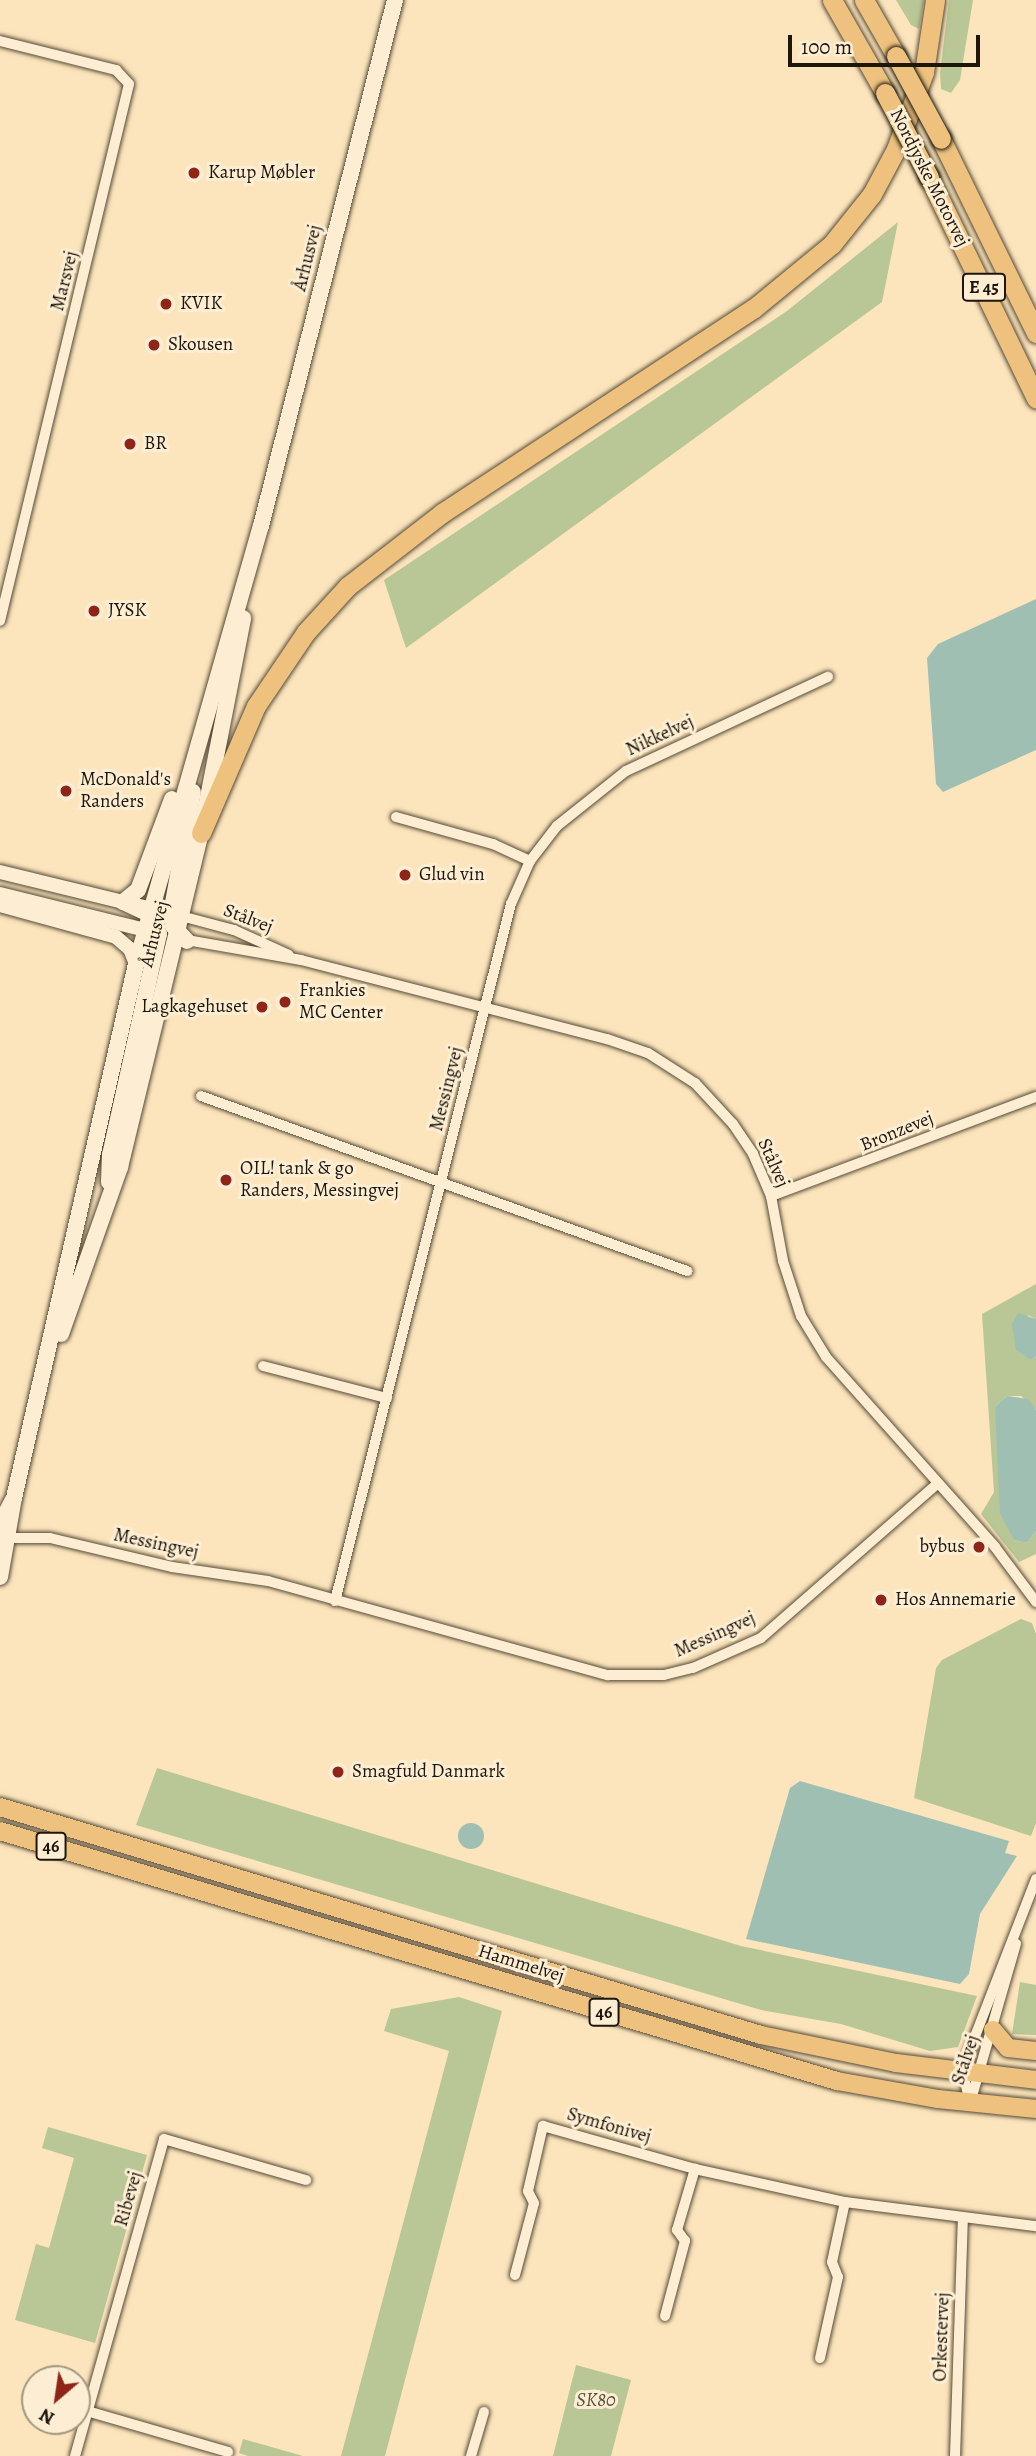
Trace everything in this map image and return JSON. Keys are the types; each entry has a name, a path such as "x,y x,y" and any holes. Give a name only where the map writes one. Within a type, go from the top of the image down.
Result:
{"highway":[{"name":"Nordjyske Motorvej","path":"832,0 929,177 1036,398"},
{"name":"Nordjyske Motorvej","path":"864,0 941,139 1036,333"},
{"path":"201,833 256,706 306,632 348,586 442,513 753,309 832,244 872,194 896,149 927,61 936,0"}],"main road":[{"name":"Århusvej","path":"0,1577 9,1538 14,1497 43,1384 136,964 151,922 207,707 261,526 395,0"},
{"name":"Århusvej","path":"43,1384 108,1211 201,833 261,526"},
{"path":"108,1211 110,1155 151,922 123,902 138,890 207,707"},
{"path":"178,928 207,707"},
{"name":"Århusvej","path":"0,1524 14,1497"},
{"path":"0,1796 172,1860"},
{"name":"Hammelvej","path":"0,1807 761,2035 848,2055 1036,2080"},
{"path":"0,1817 172,1860"},
{"name":"Hammelvej","path":"0,1830 792,2068 877,2090 1036,2109"},
{"path":"993,2030 1008,2048 1036,2051"}],"street":[{"name":"Marsvej","path":"0,41 116,70 129,84 0,621"},
{"name":"Nikkelvej","path":"487,1006 511,904 530,861 557,826 626,771 828,677"},
{"path":"396,817 493,844 530,861"},
{"path":"0,872 123,902"},
{"path":"0,894 178,928"},
{"path":"0,905 116,937 130,949 136,964"},
{"path":"151,922 178,928"},
{"name":"Stålvej","path":"178,928 234,930 301,960"},
{"name":"Stålvej","path":"178,928 487,1006 648,1053 695,1083 733,1124 753,1154 771,1196 783,1262 801,1317 826,1357 938,1483 1036,1602"},
{"name":"Messingvej","path":"335,1601 487,1006"},
{"path":"201,1096 687,1271"},
{"name":"Bronzevej","path":"771,1196 1036,1097"},
{"path":"263,1366 387,1398"},
{"name":"Messingvej","path":"9,1538 50,1538 172,1567 268,1581 590,1671 664,1675 693,1668 761,1638 938,1483"},
{"name":"Stålvej","path":"970,2103 972,2073 1036,1879"},
{"name":"Stålvej","path":"970,2103 972,2073 993,2030 1026,1908"},
{"name":"Symfonivej","path":"514,2275 534,2203 528,2191 544,2126 695,2169 845,2202 963,2220 1036,2226"},
{"name":"Ribevej","path":"91,2397 164,2139 306,2180"},
{"path":"665,2316 685,2241 677,2230 695,2169"},
{"path":"820,2358 838,2277 832,2262 845,2202"},
{"name":"Orkestervej","path":"954,2456 963,2220"},
{"path":"91,2412 228,2452"},
{"path":"471,2456 484,2412"},
{"name":"Ribevej","path":"75,2456 81,2435"}],"green space":[{"path":"896,0 924,0 919,29 911,25"},
{"path":"949,0 973,0 960,80 951,93 941,89 940,73"},
{"path":"898,222 882,302 406,648 384,580 787,311"},
{"path":"1036,1284 1036,1319 1028,1315 1031,1360 1036,1356 1036,1410 1021,1396 1007,1396 995,1407 1014,1540 1027,1543 1036,1531 1036,1554 1019,1562 981,1514 994,1492 982,1314"},
{"path":"1021,1619 1032,1623 1036,1634 1036,1823 1031,1836 914,1798 936,1668 942,1660"},
{"path":"157,1768 741,1946 977,1996 958,2047 930,2051 841,2024 761,2010 136,1825"},
{"path":"1020,1982 1036,1985 1036,2035 1012,2034"},
{"path":"459,1997 502,2011 385,2456 341,2456 449,2051 384,2031 391,2009"},
{"path":"48,2127 147,2155 95,2343 15,2320 36,2244 49,2248 74,2158 42,2148"},
{"name":"SK80","path":"576,2365 631,2380 611,2456 553,2456"},
{"path":"243,2439 303,2456 248,2456 239,2453"}],"shaded area":[{"path":"1036,599 1036,750 943,792 936,784 927,658 938,644"},
{"path":"1018,1313 1036,1319 1036,1356 1031,1360 1016,1350 1012,1324"},
{"path":"1007,1396 1028,1399 1036,1410 1036,1531 1027,1543 1014,1540 1000,1513 995,1407"},
{"path":"800,1781 1009,1841 1005,1853 1017,1856 980,1914 969,1974 960,1984 746,1939 790,1788"},
{"path":"471,1823 480,1827 484,1836 480,1845 471,1849 462,1845 458,1836 462,1827"}],"place":[{"name":"Karup Møbler","path":"194,173"},
{"name":"KVIK","path":"166,304"},
{"name":"Skousen","path":"154,345"},
{"name":"BR","path":"130,444"},
{"name":"JYSK","path":"94,611"},
{"name":"McDonald's Randers","path":"66,791"},
{"name":"Glud vin","path":"405,875"},
{"name":"Frankies MC Center","path":"285,1002"},
{"name":"Lagkagehuset","path":"262,1007"},
{"name":"OIL! tank & go Randers, Messingvej","path":"226,1180"},
{"name":"bybus","path":"979,1547"},
{"name":"Hos Annemarie","path":"881,1600"},
{"name":"Smagfuld Danmark","path":"338,1772"}]}
